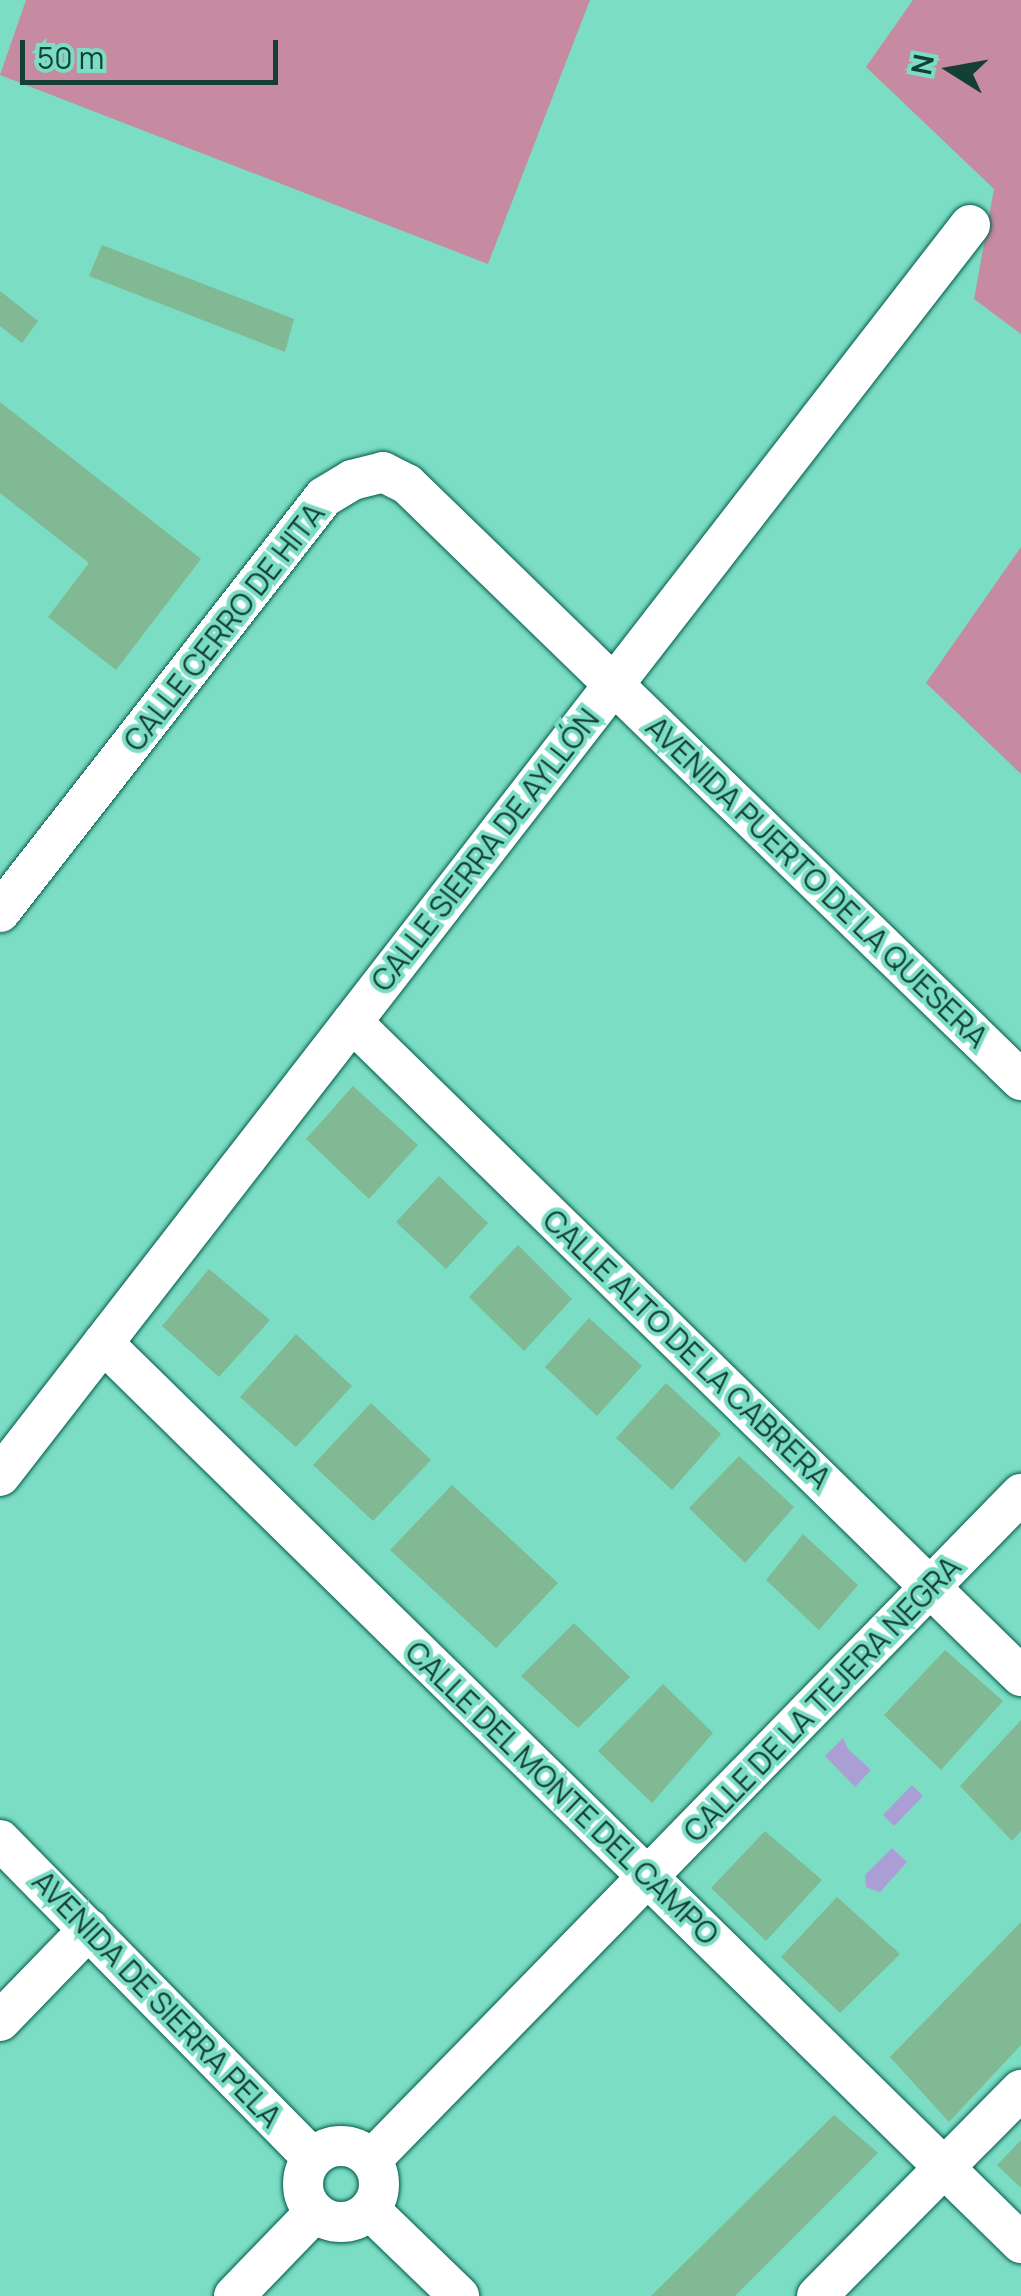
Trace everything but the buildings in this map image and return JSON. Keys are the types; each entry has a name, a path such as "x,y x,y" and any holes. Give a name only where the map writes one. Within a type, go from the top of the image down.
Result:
{"street":[{"name":"CALLE SIERRA DE AYLLÓN","path":"0,1476 970,225"},
{"name":"CALLE CERRO DE HITA","path":"0,912 324,497 352,480 383,472 407,484 614,684"},
{"name":"AVENIDA PUERTO DE LA QUESERA","path":"614,684 1021,1080"},
{"name":"CALLE ALTO DE LA CABRERA","path":"352,1022 1021,1676"},
{"name":"CALLE DEL MONTE DEL CAMPO","path":"103,1343 1021,2243"},
{"name":"CALLE DE LA TEJERA NEGRA","path":"370,2160 1021,1494"},
{"name":"AVENIDA DE SIERRA PELA","path":"0,1840 313,2158"},
{"path":"0,2020 89,1928"},
{"path":"818,2296 1021,2090"},
{"path":"339,2145 354,2148 370,2160 380,2182 370,2210 343,2223 315,2212 303,2186 313,2158 339,2145"},
{"path":"370,2210 458,2296"},
{"path":"234,2296 315,2212"}],"shaded area":[{"path":"26,0 590,0 488,264 0,75"},
{"path":"913,0 1021,0 1021,334 974,299 994,189 866,67"},
{"path":"1021,547 1021,774 926,683"},
{"path":"843,1738 848,1749 871,1770 855,1787 825,1756"},
{"path":"912,1785 923,1796 894,1826 883,1815"},
{"path":"892,1848 907,1862 880,1892 866,1887 865,1875"}]}
